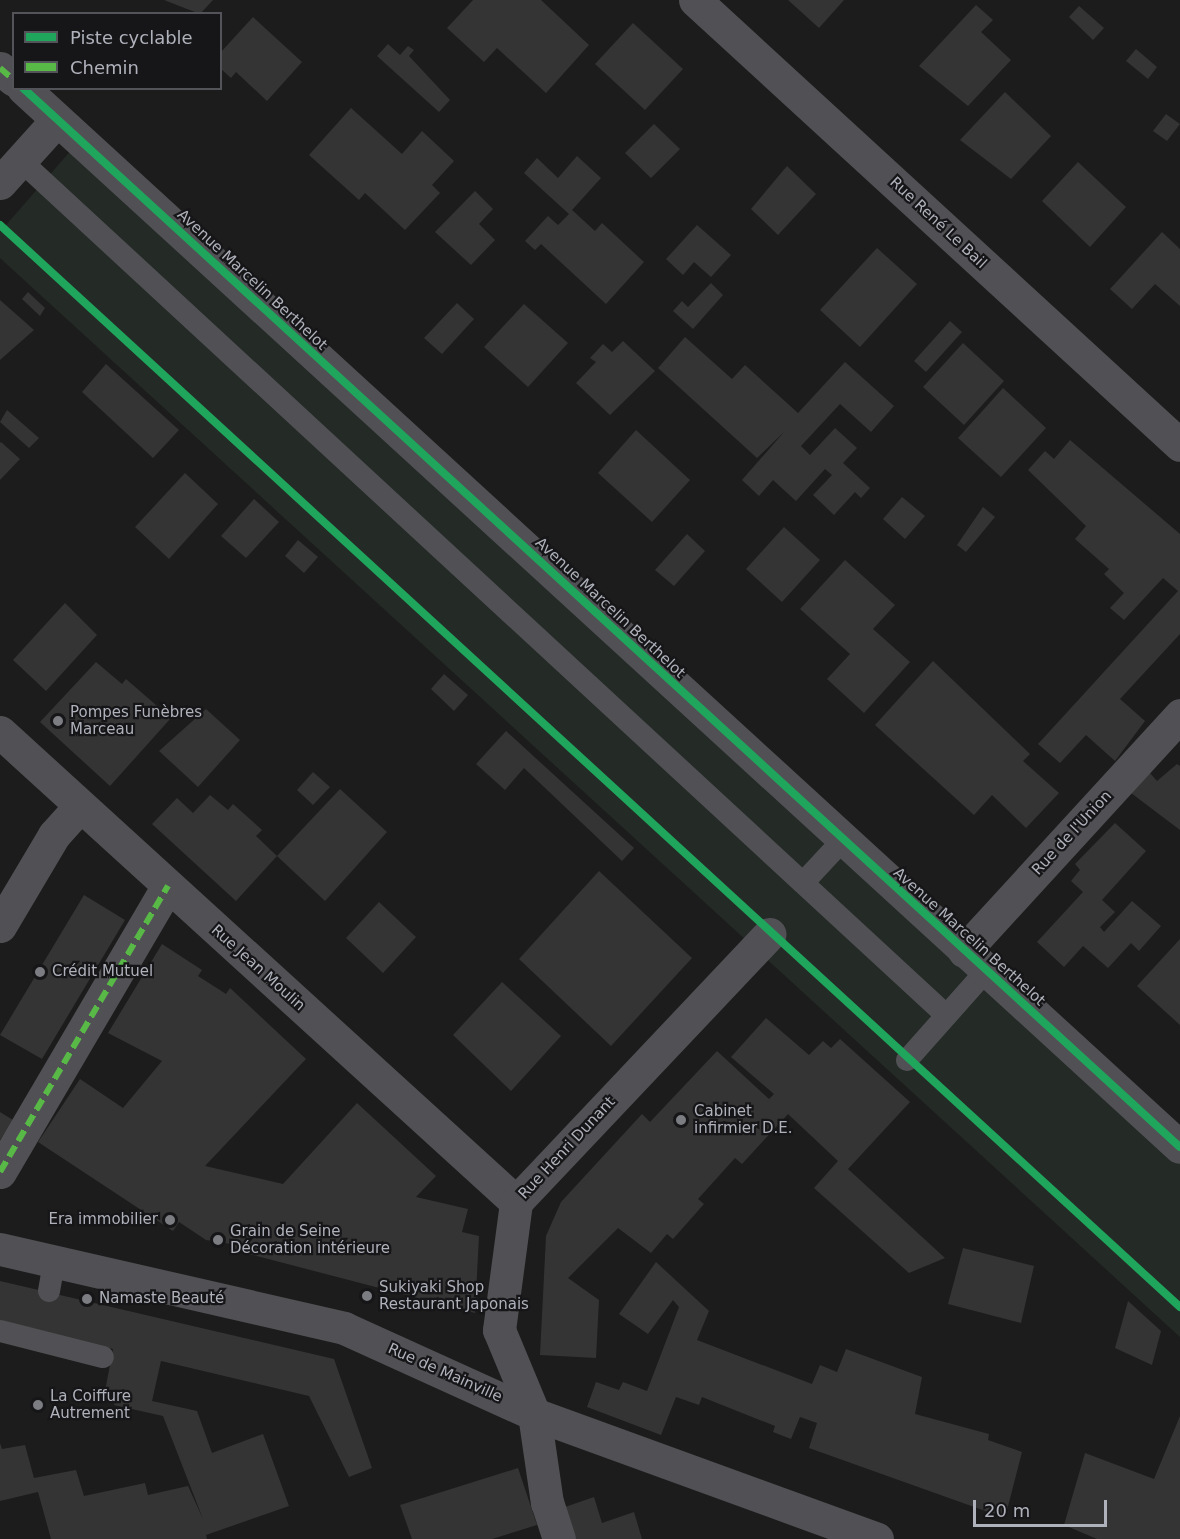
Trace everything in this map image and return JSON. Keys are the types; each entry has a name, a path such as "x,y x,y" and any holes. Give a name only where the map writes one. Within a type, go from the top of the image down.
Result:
{"street":[{"name":"Rue René Le Bail","path":"695,0 1180,445"},
{"path":"0,68 12,78"},
{"name":"Avenue Marcelin Berthelot","path":"25,90 1180,1148"},
{"path":"10,172 57,120"},
{"name":"Rue de l'Union","path":"975,961 1180,715"},
{"name":"Rue Jean Moulin","path":"0,732 516,1202"},
{"path":"0,926 54,835 80,806"},
{"path":"0,1172 168,886"},
{"name":"Rue Henri Dunant","path":"559,1539 547,1503 534,1414 499,1330 516,1202 769,934"},
{"name":"Rue de Mainville","path":"0,1249 52,1277 344,1328 534,1414 877,1539"}],"lane":[{"path":"10,172 772,854 946,1016"},
{"path":"803,883 843,840"},
{"path":"907,1060 946,1016 975,961"},
{"path":"0,1331 40,1336 103,1357"}],"shaded area":[{"path":"74,147 1180,1162 1180,1337 0,258 0,232"}],"building":[{"path":"164,0 213,0 202,12 195,12"},
{"path":"473,0 541,0 589,45 546,93 497,48 484,62 447,28"},
{"path":"788,0 844,0 819,28"},
{"path":"976,5 993,20 981,32 1011,60 968,106 919,66"},
{"path":"1079,6 1104,28 1093,40 1069,17"},
{"path":"253,17 302,62 267,101 236,72 231,78 222,70 222,51"},
{"path":"633,23 683,69 645,110 595,64"},
{"path":"388,44 400,55 408,46 414,50 409,56 450,100 439,112 377,56"},
{"path":"1136,49 1157,67 1148,79 1126,61"},
{"path":"1005,92 1051,136 1011,179 960,140"},
{"path":"351,108 402,154 422,131 454,161 432,185 440,193 405,230 365,193 359,200 309,155"},
{"path":"1166,114 1180,124 1167,141 1153,131"},
{"path":"654,124 680,149 651,178 625,153"},
{"path":"577,156 601,178 572,210 595,231 602,223 644,262 606,304 541,244 535,250 525,241 548,216 558,225 569,214 524,173 537,158 558,178"},
{"path":"1078,162 1126,207 1090,247 1042,201"},
{"path":"787,166 816,194 778,235 751,209"},
{"path":"475,191 493,209 479,224 495,240 471,265 435,232"},
{"path":"697,225 731,255 711,277 694,262 683,275 666,259"},
{"path":"1162,232 1180,249 1180,306 1155,284 1132,309 1110,289"},
{"path":"877,248 917,284 860,347 820,310"},
{"path":"711,283 723,295 693,329 673,311 682,301 688,307"},
{"path":"28,292 45,308 40,316 22,299"},
{"path":"0,300 34,330 0,360"},
{"path":"457,303 474,319 442,354 424,338"},
{"path":"524,304 568,343 528,387 484,347"},
{"path":"950,321 962,332 926,372 914,361"},
{"path":"685,337 732,379 745,365 798,413 845,362 894,406 871,432 840,404 801,446 810,455 835,428 857,448 843,463 870,488 861,498 855,492 834,515 813,495 832,475 825,469 796,501 773,480 759,496 742,480 784,432 757,458 658,368"},
{"path":"623,341 655,371 610,415 576,383 596,362 590,358 603,344 612,352"},
{"path":"963,343 1004,381 964,425 923,387"},
{"path":"106,364 179,430 153,458 82,392"},
{"path":"1003,388 1046,428 1001,477 958,438"},
{"path":"7,410 39,438 29,448 0,422"},
{"path":"636,430 690,480 652,522 598,473"},
{"path":"1070,440 1180,534 1180,634 1120,699 1145,721 1115,761 1086,735 1060,763 1038,744 1178,591 1163,578 1124,620 1110,608 1124,593 1104,574 1109,569 1075,539 1086,526 1028,470 1045,451 1054,459"},
{"path":"0,443 20,459 0,480"},
{"path":"185,473 218,504 169,559 135,527"},
{"path":"902,497 925,516 905,539 883,519"},
{"path":"254,499 279,522 246,558 221,536"},
{"path":"983,507 995,517 966,552 957,545"},
{"path":"784,527 820,560 782,602 746,569"},
{"path":"687,534 705,551 674,586 655,570"},
{"path":"298,540 318,557 304,573 285,556"},
{"path":"845,560 895,605 873,629 910,662 864,713 827,679 850,654 800,609"},
{"path":"65,603 97,635 46,691 13,660"},
{"path":"933,661 1030,754 1023,761 1059,793 1026,828 992,795 974,815 875,725"},
{"path":"96,662 122,684 126,679 171,718 110,786 40,722"},
{"path":"444,674 468,695 454,711 431,689"},
{"path":"206,709 240,740 198,787 159,751"},
{"path":"506,731 634,848 622,861 524,768 505,790 476,764"},
{"path":"1177,764 1180,766 1180,830 1131,793 1149,772 1157,781"},
{"path":"313,772 330,787 313,805 297,790"},
{"path":"340,789 387,832 325,901 277,856"},
{"path":"210,795 228,810 233,804 262,830 256,836 277,856 236,901 152,824 177,798 193,813"},
{"path":"1115,823 1146,851 1102,900 1115,912 1100,927 1104,932 1132,901 1161,926 1139,951 1131,943 1108,968 1083,946 1064,967 1037,942 1083,892 1071,881 1080,870 1075,864"},
{"path":"599,871 692,958 611,1046 519,959"},
{"path":"84,895 125,920 42,1059 0,1035"},
{"path":"379,902 416,937 383,973 346,938"},
{"path":"1180,939 1180,1025 1137,986"},
{"path":"162,944 202,970 198,976 226,994 230,988 306,1059 205,1166 283,1184 357,1103 436,1176 416,1197 468,1209 462,1232 479,1236 475,1313 230,1249 231,1244 206,1240 179,1222 173,1231 38,1142 80,1079 123,1108 162,1061 108,1033"},
{"path":"502,982 561,1036 511,1091 453,1035"},
{"path":"766,1018 809,1055 823,1041 831,1048 840,1039 910,1102 848,1169 945,1258 909,1273 814,1188 838,1161 788,1114 742,1164 735,1158 698,1199 704,1204 673,1239 667,1234 651,1253 618,1228 568,1278 599,1300 596,1358 540,1355 546,1236 561,1202 642,1114 650,1122 717,1051 769,1099 774,1094 731,1057"},
{"path":"0,1112 13,1120 0,1140"},
{"path":"963,1248 1034,1266 1021,1323 948,1304"},
{"path":"656,1262 709,1311 697,1340 812,1384 820,1365 837,1372 846,1349 922,1377 915,1414 989,1434 988,1440 1022,1452 1005,1518 809,1448 817,1423 800,1417 791,1439 773,1432 775,1426 702,1397 699,1405 676,1397 661,1435 587,1407 596,1382 619,1390 623,1382 647,1391 679,1307 673,1300 648,1334 619,1314"},
{"path":"0,1281 334,1359 372,1468 349,1477 309,1396 161,1361 152,1401 197,1411 212,1453 263,1434 289,1506 206,1535 207,1539 51,1539 38,1492 0,1501 0,1443 2,1449 25,1445 34,1478 76,1470 84,1496 145,1483 148,1495 188,1486 203,1519 163,1416 114,1405 115,1394 105,1391 113,1349 0,1320"},
{"path":"1128,1301 1161,1331 1152,1365 1115,1348"},
{"path":"1180,1416 1180,1539 1097,1539 1064,1525 1085,1453 1154,1479"},
{"path":"518,1468 537,1525 492,1539 412,1539 400,1505"},
{"path":"594,1497 602,1523 634,1512 642,1539 576,1539 565,1507"}],"marked path":[{"path":"0,68 12,78"},
{"path":"0,1172 168,886"}],"cycle path":[{"path":"25,90 1180,1147"},
{"path":"0,225 1180,1307"}],"place":[{"name":"Pompes Funèbres Marceau","path":"58,721"},
{"name":"Crédit Mutuel","path":"40,972"},
{"name":"Cabinet infirmier D.E.","path":"681,1120"},
{"name":"Era immobilier","path":"170,1220"},
{"name":"Grain de Seine Décoration intérieure","path":"218,1240"},
{"name":"Sukiyaki Shop Restaurant Japonais","path":"367,1296"},
{"name":"Namaste Beauté","path":"87,1299"},
{"name":"La Coiffure Autrement","path":"38,1405"}]}
